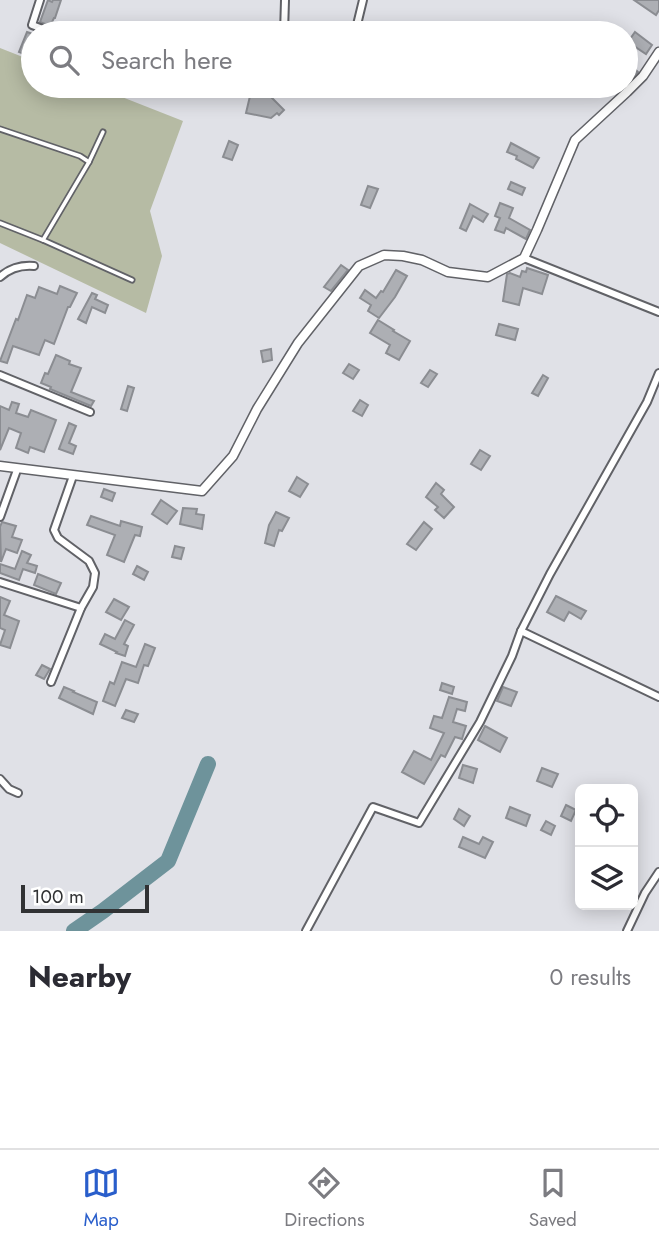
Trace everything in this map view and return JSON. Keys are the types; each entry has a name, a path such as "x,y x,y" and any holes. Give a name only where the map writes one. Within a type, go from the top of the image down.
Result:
{"street":[{"path":"33,21 40,0"},
{"path":"284,21 285,0"},
{"path":"358,21 363,0"},
{"path":"638,81 659,52"},
{"path":"0,466 202,491 233,456 257,409 298,343 359,266 384,254 422,260 447,272 488,277 524,258 575,140 620,98"},
{"path":"524,258 659,312"},
{"path":"0,277 21,265 34,266"},
{"path":"306,931 373,807 419,823 480,722 521,631 647,402 659,373"},
{"path":"0,375 90,412"},
{"path":"0,517 17,470"},
{"path":"51,682 81,608 93,587 95,573 89,561 58,538 54,530 73,476"},
{"path":"0,582 81,608"},
{"path":"521,631 659,697"},
{"path":"0,779 9,789 18,793"},
{"path":"626,931 659,872"}],"lane":[{"path":"0,129 80,156 89,162"},
{"path":"43,240 89,162 103,132"},
{"path":"0,223 132,280"}],"green space":[{"path":"0,48 21,56 21,98 125,98 183,121 150,211 162,256 146,313 0,243"}],"building":[{"path":"48,0 61,0 52,21 40,21"},
{"path":"634,0 659,0 659,10 656,15"},
{"path":"638,34 652,45 646,54 638,49"},
{"path":"250,98 272,98 284,110 271,118 246,113"},
{"path":"229,141 238,145 232,160 223,157"},
{"path":"511,143 539,158 533,168 507,152"},
{"path":"511,182 525,188 522,195 508,189"},
{"path":"368,186 378,189 370,208 361,205"},
{"path":"500,203 513,208 509,218 530,230 526,239 506,228 504,233 495,230 500,218 495,216"},
{"path":"470,204 488,214 483,222 473,216 466,231 460,228"},
{"path":"341,265 348,270 331,291 324,287"},
{"path":"527,268 548,275 542,294 523,288 519,305 503,301 507,274 520,277 522,271 526,272"},
{"path":"396,270 407,276 379,318 368,311 371,305 360,298 365,290 376,298 383,292"},
{"path":"60,286 77,293 68,307 54,344 45,340 39,355 13,346 7,363 0,361 27,295 35,298 39,287 57,294"},
{"path":"92,293 97,295 95,299 108,305 105,313 92,307 86,323 78,319"},
{"path":"378,320 410,341 399,360 386,353 390,345 370,333"},
{"path":"499,324 518,329 515,340 496,335"},
{"path":"271,349 272,360 263,362 261,351"},
{"path":"56,355 81,368 71,392 94,401 91,406 41,383"},
{"path":"349,364 359,370 353,379 343,373"},
{"path":"430,370 437,374 428,387 421,383"},
{"path":"543,375 548,378 538,396 532,393"},
{"path":"128,386 134,388 127,411 121,409"},
{"path":"360,400 368,405 362,416 353,411"},
{"path":"12,402 19,404 16,413 28,417 31,410 56,420 44,452 30,447 28,453 16,448 21,433 9,428 0,450 0,406 9,410"},
{"path":"69,423 76,426 69,443 76,446 73,454 59,449"},
{"path":"480,450 490,456 481,470 471,464"},
{"path":"297,477 308,484 300,497 289,491"},
{"path":"436,483 444,490 441,494 454,507 444,518 435,510 438,507 426,497"},
{"path":"104,489 115,493 112,501 101,497"},
{"path":"161,500 177,511 167,524 152,514"},
{"path":"183,508 197,509 196,514 204,515 202,529 180,524"},
{"path":"276,512 289,518 282,531 279,530 274,546 265,543 269,525"},
{"path":"91,516 120,526 121,521 142,527 140,536 135,535 124,562 107,555 115,535 87,525"},
{"path":"2,522 16,526 12,537 22,540 17,553 6,549 1,562 0,527"},
{"path":"424,522 432,529 416,550 407,544"},
{"path":"175,546 184,548 181,559 172,557"},
{"path":"22,551 31,555 27,563 37,566 35,573 23,569 19,580 0,573 0,564 15,569"},
{"path":"137,566 148,572 144,580 133,574"},
{"path":"38,574 61,583 56,594 34,585"},
{"path":"556,596 586,611 581,619 569,612 564,621 547,612"},
{"path":"0,597 10,601 4,615 19,621 10,648 0,645 5,630 0,628"},
{"path":"114,599 129,607 121,620 106,612"},
{"path":"125,620 134,625 124,644 128,646 125,656 100,644 105,634 115,639"},
{"path":"145,644 155,648 148,666 144,665 138,683 126,679 115,706 103,701 110,682 114,684 122,662 136,667"},
{"path":"42,665 50,669 44,679 36,675"},
{"path":"442,683 454,687 452,694 440,690"},
{"path":"64,687 97,702 93,714 59,698"},
{"path":"503,687 517,692 511,706 497,701"},
{"path":"449,697 467,702 465,711 457,709 453,722 466,726 462,739 455,737 445,757 441,755 424,784 402,772 414,751 431,760 444,733 430,728 434,716 442,718"},
{"path":"126,710 138,714 134,722 122,718"},
{"path":"485,726 507,738 500,752 478,740"},
{"path":"463,765 477,769 473,783 459,778"},
{"path":"542,768 558,774 552,787 537,781"},
{"path":"566,805 575,810 571,821 561,816"},
{"path":"510,807 530,815 526,826 506,818"},
{"path":"459,809 470,816 464,826 454,819"},
{"path":"546,821 555,826 551,835 541,830"},
{"path":"463,837 479,844 483,837 493,842 485,858 459,847"}],"waterway":[{"path":"74,931 168,861 208,764"}]}
